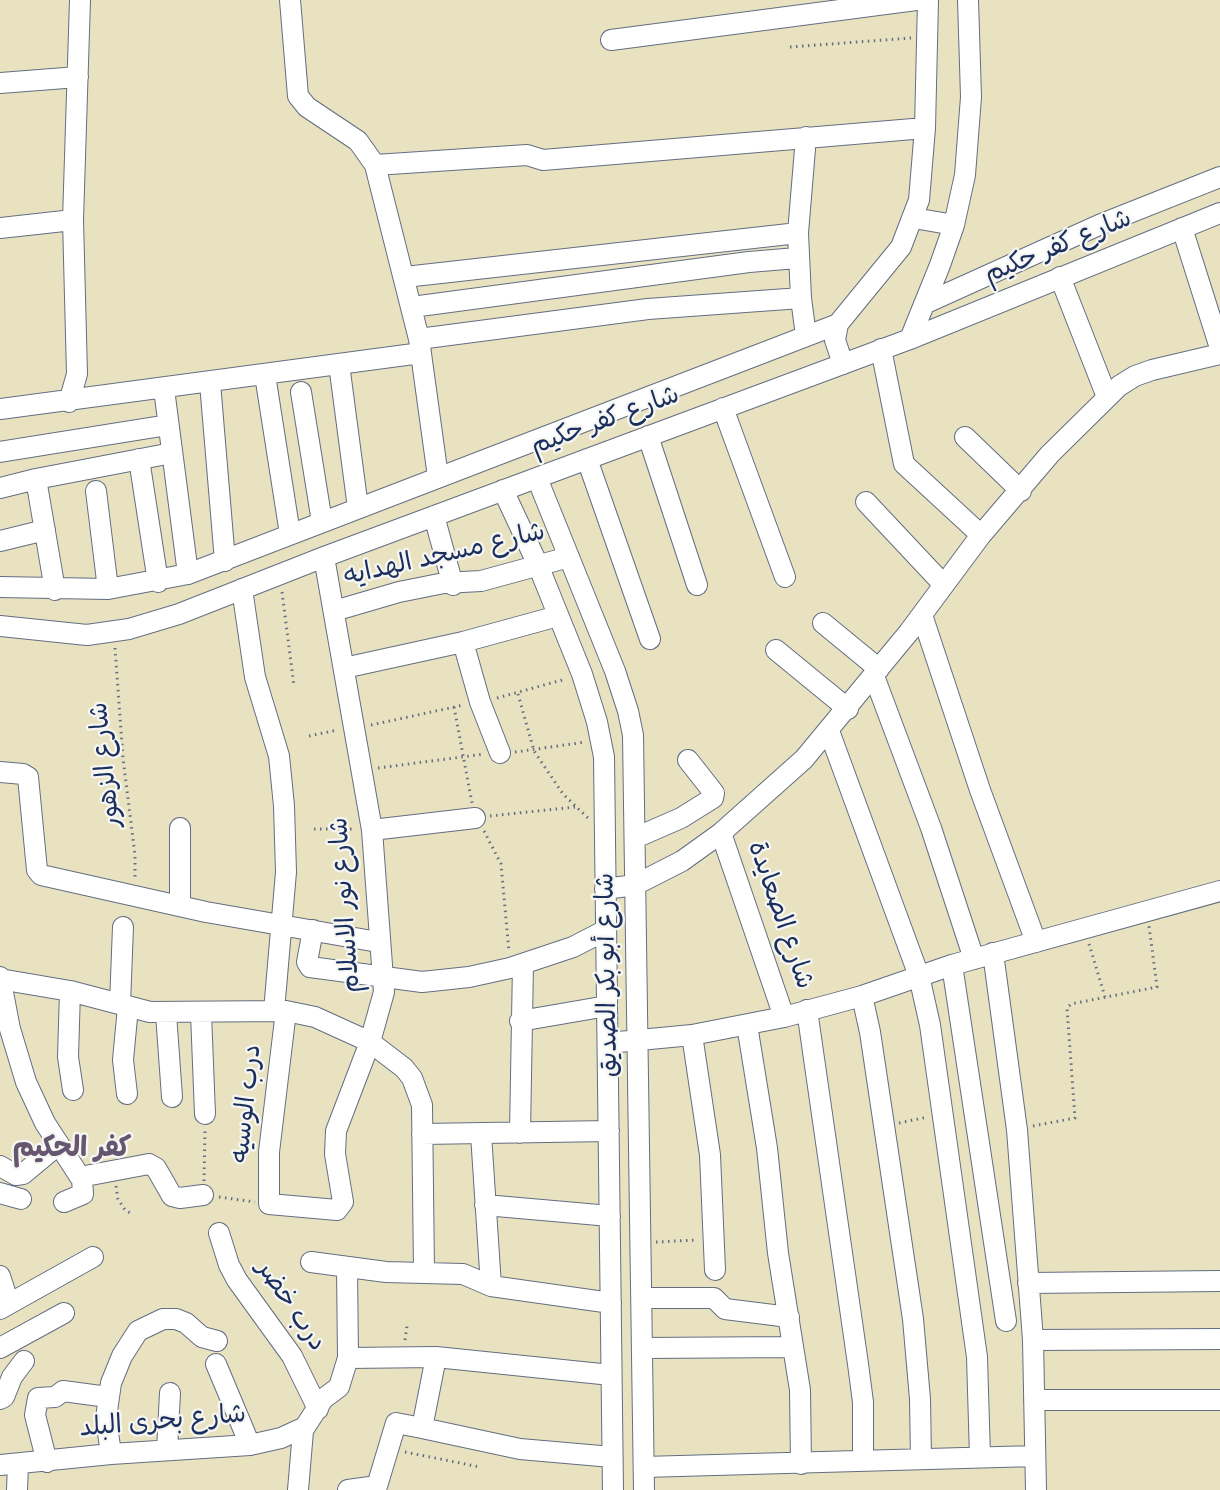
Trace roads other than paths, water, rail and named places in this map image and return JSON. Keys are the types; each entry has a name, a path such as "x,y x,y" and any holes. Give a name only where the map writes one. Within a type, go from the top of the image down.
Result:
{"street":[{"path":"69,402 77,374 73,220 80,0"},
{"path":"290,0 298,96 307,107 358,141 375,165 405,277 420,346 438,477"},
{"path":"610,40 916,0"},
{"path":"843,364 835,340 838,324 901,247 914,218 920,192 925,128 928,0"},
{"path":"910,339 954,225 965,175 970,123 968,0"},
{"path":"0,83 78,77"},
{"path":"375,165 527,155 543,160 925,128"},
{"path":"806,137 797,258 806,336"},
{"name":"شارع كفر حكيم","path":"924,304 1099,225 1220,177"},
{"name":"شارع كفر حكيم","path":"0,626 69,634 114,632 179,614 324,556 910,339 1220,213"},
{"path":"914,218 954,225"},
{"path":"0,228 73,220"},
{"path":"1182,228 1220,348"},
{"path":"405,277 798,232"},
{"path":"412,307 749,262 797,258"},
{"path":"1060,277 1107,397"},
{"path":"0,410 339,364 420,346 648,309 801,298"},
{"name":"شارع كفر حكيم","path":"0,587 56,590 108,589 159,582 188,574 838,324"},
{"path":"881,349 904,464 981,535"},
{"path":"605,889 635,885 682,861 721,833 804,759 877,673 981,535 1021,491 1050,454 1107,397 1135,376 1165,366 1220,354"},
{"path":"339,364 358,508"},
{"path":"265,375 290,534"},
{"path":"210,382 225,561"},
{"path":"164,389 188,574"},
{"path":"301,392 322,522"},
{"path":"723,408 785,577"},
{"path":"0,452 168,425"},
{"path":"648,436 697,585"},
{"path":"965,437 1021,491"},
{"path":"0,488 172,453"},
{"path":"139,459 159,582"},
{"path":"587,459 650,639"},
{"name":"شارع أبو بكر الصديق","path":"537,478 628,711 633,735 644,1490"},
{"path":"36,479 56,590"},
{"name":"شارع أبو بكر الصديق","path":"503,490 538,565 582,674 604,757 613,1490"},
{"path":"96,491 108,589"},
{"path":"866,502 944,585"},
{"path":"434,516 453,585"},
{"path":"0,540 45,530"},
{"name":"شارع نور الاسلام","path":"269,1204 333,1210 342,1205 335,1154 336,1131 370,1042 383,999 372,830 324,556"},
{"name":"شارع مسجد الهدايه","path":"334,611 399,592 444,584 481,581 569,556"},
{"name":"درب الوسيه","path":"242,589 255,677 279,756 286,847 280,925 280,1011 269,1152 269,1204"},
{"path":"922,615 980,790 1036,942"},
{"path":"344,668 463,642 558,616"},
{"path":"823,623 877,673 974,959"},
{"path":"463,642 480,702 500,753"},
{"path":"776,650 848,709"},
{"path":"829,731 919,976 944,1113 977,1358 980,1457"},
{"path":"635,838 681,818 713,798 714,793 688,760"},
{"path":"0,772 23,774 28,777 37,870 40,875 135,894 180,906 378,942"},
{"path":"372,830 475,818"},
{"path":"180,828 180,906"},
{"name":"شارع الصعايدة","path":"721,833 784,1017"},
{"path":"608,1043 692,1035 784,1017 862,996 952,965 1220,891"},
{"path":"123,927 123,1060 127,1094"},
{"path":"313,930 307,962 310,967 422,982 469,977 517,966 573,947 606,930"},
{"path":"993,954 1017,1130 1032,1340 1036,1490"},
{"path":"952,965 1006,1322"},
{"path":"517,966 520,1021 520,1133"},
{"path":"64,1202 83,1194 79,1174 34,1103 10,1029 0,978 70,991 124,1006 166,1014 280,1011 325,1021 370,1042 412,1078 422,1105 424,1271"},
{"path":"70,991 68,1057 73,1090"},
{"path":"862,996 885,1126 913,1319 920,1399 921,1459"},
{"path":"520,1021 607,1006"},
{"path":"807,1010 863,1402 863,1461"},
{"path":"166,1014 172,1097"},
{"path":"201,1014 206,1114"},
{"path":"747,1025 767,1148 778,1253 802,1410 801,1464"},
{"path":"692,1035 707,1132 715,1270"},
{"path":"422,1134 609,1131"},
{"path":"481,1134 491,1286"},
{"path":"0,1166 16,1175 23,1174 59,1144"},
{"path":"79,1174 149,1164 156,1168 172,1196 180,1198 204,1195"},
{"path":"0,1193 21,1199"},
{"path":"485,1205 610,1216"},
{"name":"درب خضر","path":"219,1233 226,1257 237,1280 292,1356 318,1409"},
{"path":"0,1276 5,1306 93,1257"},
{"path":"311,1262 386,1272 424,1271 463,1274 491,1286 611,1303"},
{"path":"298,1490 303,1431 323,1399 339,1387 348,1358 347,1268"},
{"path":"1028,1283 1220,1281"},
{"path":"642,1298 714,1298 725,1310 789,1317"},
{"path":"0,1348 64,1313"},
{"path":"111,1454 106,1418 108,1397 122,1356 138,1331 150,1323 176,1318 202,1336 217,1341"},
{"path":"1032,1340 1220,1339"},
{"path":"642,1348 793,1347"},
{"path":"348,1358 436,1357 611,1375"},
{"path":"422,1428 436,1357"},
{"path":"0,1399 4,1397 12,1377 24,1361"},
{"path":"216,1364 250,1445"},
{"path":"47,1462 35,1415 38,1398 55,1397 63,1391 108,1397"},
{"path":"167,1450 170,1393"},
{"path":"1034,1400 1220,1400"},
{"path":"348,1490 354,1487 376,1488 396,1423 520,1449 612,1457"},
{"name":"شارع بحرى البلد","path":"9,1465 111,1454 250,1445 303,1431"},
{"path":"644,1467 1035,1456"},
{"path":"9,1465 17,1490"}],"district":[{"name":"كفر الحكيم","path":"72,1151"}]}
